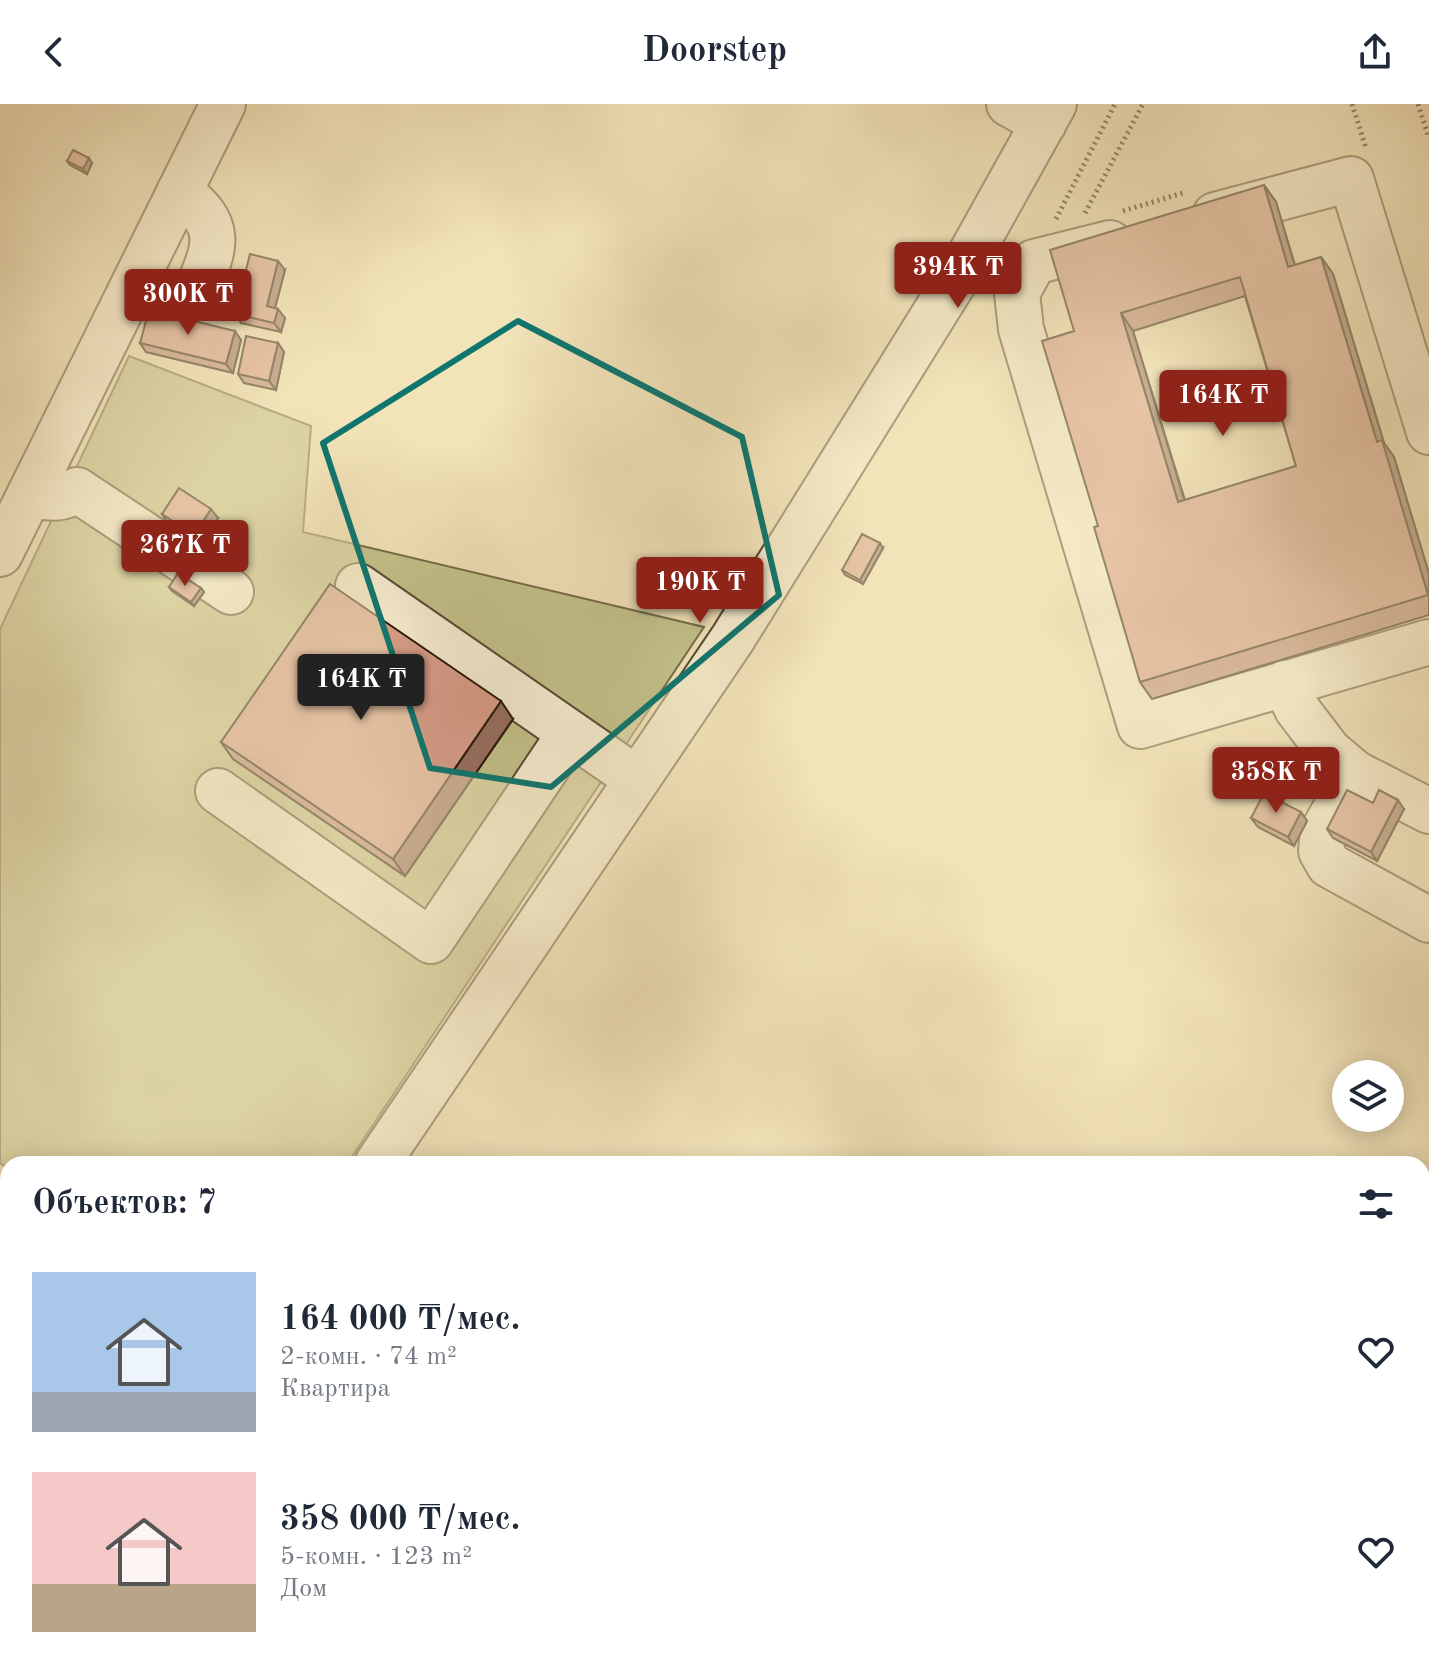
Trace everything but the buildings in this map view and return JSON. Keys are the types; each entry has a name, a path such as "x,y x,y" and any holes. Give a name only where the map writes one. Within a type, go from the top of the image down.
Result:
{"street":[{"path":"3,542 223,104"},
{"path":"1036,110 1014,275 1021,329 1140,726 1429,642"},
{"path":"382,1156 733,638 1014,275 1169,227 1351,179 1429,432"},
{"path":"179,192 198,205 214,234 210,261 196,291"},
{"path":"29,495 66,498 77,490 231,592"},
{"path":"358,586 637,779"},
{"path":"1285,683 1297,709 1329,751 1355,773 1429,811"},
{"path":"218,791 431,941 570,733"},
{"path":"1355,773 1323,831 1321,851 1329,865 1429,920"}],"path":[{"path":"1014,275 1115,104"},
{"path":"1014,275 1143,104"},
{"path":"1418,104 1429,138"}],"highlighted area":[{"path":"518,321 742,437 779,595 551,787 430,768 323,443"}],"shaded area":[{"path":"129,356 311,426 303,532 704,627 352,1156 0,1156 0,629"}]}
